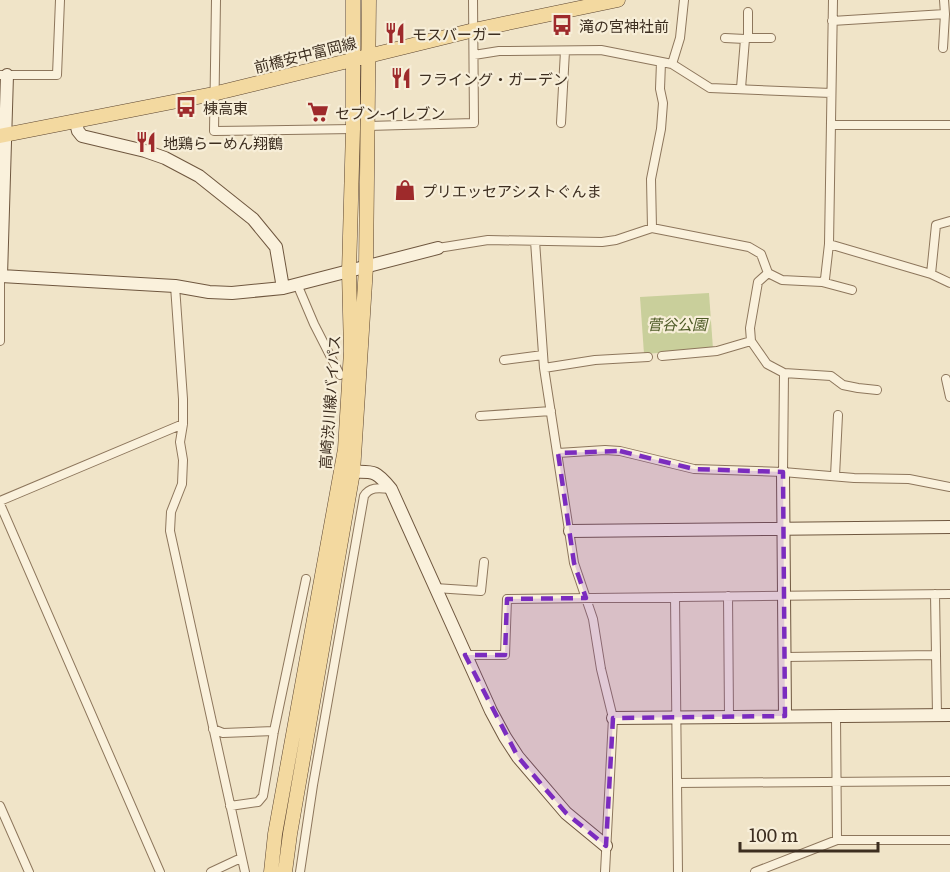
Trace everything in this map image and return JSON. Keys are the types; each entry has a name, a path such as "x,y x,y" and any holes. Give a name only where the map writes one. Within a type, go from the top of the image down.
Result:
{"main road":[{"name":"高崎渋川線バイパス","path":"271,872 275,834 345,449 351,351 349,272 354,0"},
{"name":"高崎渋川線バイパス","path":"285,872 353,472 366,267 369,0"},
{"name":"前橋安中富岡線","path":"2,136 213,94 474,30 618,0"}],"street":[{"path":"0,341 4,75 57,75 60,0"},
{"path":"216,0 214,131 353,129"},
{"path":"368,126 474,123 473,0"},
{"path":"672,64 680,38 684,0"},
{"path":"822,282 825,279 829,244 834,0"},
{"path":"943,48 944,0"},
{"path":"741,88 748,12"},
{"path":"832,21 945,14"},
{"path":"725,38 771,38"},
{"path":"474,55 499,51 601,50 672,64 710,88 831,93"},
{"path":"561,123 565,51"},
{"path":"652,228 651,179 661,129 663,103 660,89 661,63"},
{"path":"76,123 82,136 145,151 165,158 200,176 253,219 276,247 283,288"},
{"path":"831,125 950,125"},
{"path":"931,274 936,225 950,221"},
{"path":"1,276 175,286 209,292 232,293 283,288 438,248 488,240 602,242 616,240 652,228 750,247 761,254 768,273 782,280 822,282 852,290"},
{"path":"535,241 544,368 574,563 593,619 601,669 613,718 605,872"},
{"path":"829,244 931,274 950,283"},
{"path":"768,273 758,282 750,328 751,341 767,364 784,373 831,376 843,385 877,390"},
{"path":"297,284 340,375"},
{"path":"175,286 183,424 180,442 183,460 182,484 171,512 170,531 245,872"},
{"path":"662,356 717,351 751,341"},
{"path":"504,360 543,355"},
{"path":"544,368 595,360 648,357"},
{"path":"784,373 786,716"},
{"path":"946,379 950,397"},
{"path":"480,416 551,411"},
{"path":"834,476 838,415"},
{"path":"159,872 0,502 183,424"},
{"path":"558,453 620,451 694,469 909,479 950,487"},
{"path":"353,472 369,471 379,475 391,489 491,711 518,757 566,813 606,846"},
{"path":"300,872 311,796 364,496 368,491 378,487 391,489"},
{"path":"570,531 950,527"},
{"path":"435,588 481,591 484,562"},
{"path":"230,806 261,800 263,796 274,731 306,579"},
{"path":"613,718 944,715 936,655 934,594"},
{"path":"465,655 505,656 507,599 950,594"},
{"path":"728,596 729,716"},
{"path":"675,597 678,872"},
{"path":"785,657 936,655"},
{"path":"836,716 837,840"},
{"path":"213,729 223,733 274,731"},
{"path":"677,783 950,781"},
{"path":"0,806 29,872"},
{"path":"755,872 773,869 837,840 950,840"},
{"path":"211,872 241,858"}],"highlighted area":[{"path":"620,451 694,469 783,472 785,716 613,718 606,846 566,813 518,757 465,655 505,655 507,599 586,598 574,563 558,453"}],"green space":[{"name":"菅谷公園","path":"709,293 713,349 644,354 640,297"}],"place":[{"name":"滝の宮神社前","path":"562,25"},
{"name":"モスバーガー","path":"395,33"},
{"name":"フライング・ガーデン","path":"401,78"},
{"name":"棟高東","path":"186,107"},
{"name":"セブン-イレブン","path":"318,112"},
{"name":"地鶏らーめん翔鶴","path":"146,142"},
{"name":"プリエッセアシストぐんま","path":"405,190"}]}
